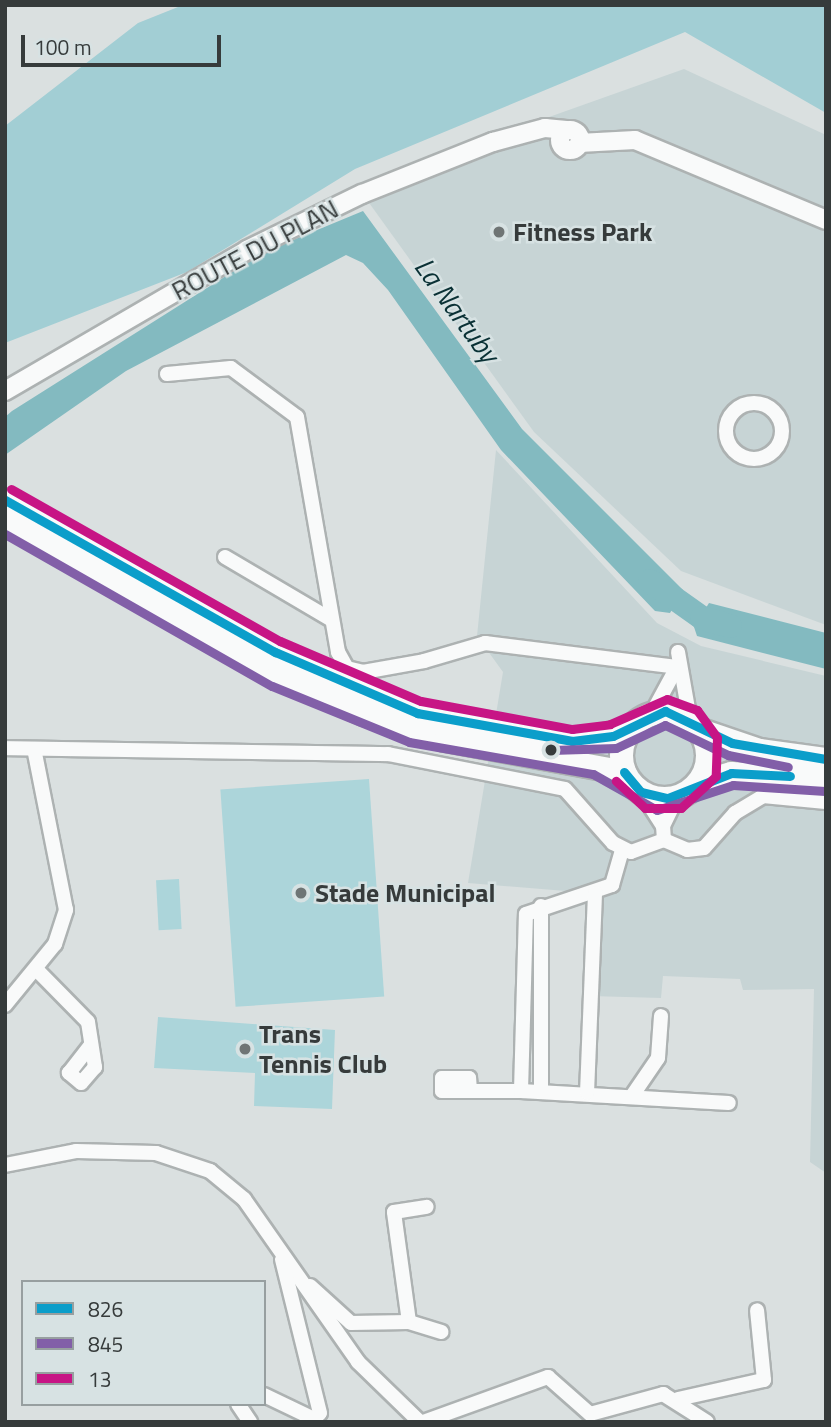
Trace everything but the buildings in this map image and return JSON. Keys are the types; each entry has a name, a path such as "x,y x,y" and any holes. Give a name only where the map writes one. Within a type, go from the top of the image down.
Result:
{"main road":[{"path":"5,500 275,652 370,696 451,722 572,741 628,730 652,713 695,725 759,750 826,758"},
{"path":"5,520 278,675 364,713 445,739 624,772 641,792 677,797 698,783 731,773 826,779"},
{"path":"695,725 708,757 698,783"},
{"path":"624,772 628,730"}],"street":[{"name":"ROUTE DU PLAN","path":"5,391 247,250 408,175 518,136 613,136 672,153 826,220"},
{"path":"167,374 231,368 298,417 332,620 342,660 363,672 485,643 677,659"},
{"path":"225,557 332,620"},
{"path":"652,713 677,659"},
{"path":"677,659 695,725"},
{"path":"5,748 388,754 565,789 622,851"},
{"path":"5,1005 55,944 66,910 34,749"},
{"path":"641,792 663,833 687,850 704,848 734,813 763,796 826,802"},
{"path":"521,1091 521,931 526,914 541,906 595,893 612,885 622,851 663,833 677,797"},
{"path":"587,1093 595,893"},
{"path":"541,906 541,1091"},
{"path":"36,969 79,1007 91,1045"},
{"path":"632,1096 658,1059 661,1016"},
{"path":"470,1091 541,1091 730,1102"},
{"path":"5,1165 76,1151 171,1154 230,1185 358,1362 421,1422 548,1377 590,1414 663,1394 678,1399 707,1422"},
{"path":"409,1322 394,1212 427,1208"},
{"path":"266,1396 314,1419 320,1413 281,1255"},
{"path":"292,1272 351,1323 409,1322 441,1332"},
{"path":"678,1399 764,1380 757,1310"},
{"path":"239,1406 250,1422"}],"shaded area":[{"path":"183,5 826,5 826,113 685,32 355,169 187,272 5,343 5,126 138,23"},
{"path":"684,69 826,135 826,625 681,571 534,432 367,200 521,127"},
{"path":"363,211 522,429 683,590 670,613 655,611 501,450 388,290 363,263 346,255 126,371 5,455 5,417 12,411 264,252"},
{"path":"496,450 657,623 701,646 826,676 826,1173 810,1162 814,989 743,990 740,979 663,976 661,998 590,996 590,893 468,883 503,672 477,636"},
{"path":"709,603 826,633 826,669 697,636 694,627"},
{"name":"Stade Municipal","path":"369,779 384,996 236,1007 220,789"},
{"path":"179,879 182,929 159,930 156,880"},
{"name":"Trans Tennis Club","path":"158,1017 335,1030 332,1109 254,1106 255,1073 154,1068"}],"waterway":[{"name":"La Nartuby","path":"650,581 702,618 730,626"}],"transit line":[{"name":"13","path":"11,489 280,641 421,701 572,729 610,724 667,699 697,710 717,738 716,776 681,808 645,808 616,781"},
{"name":"826","path":"5,500 275,652 417,713 572,741 613,736 665,711 732,743 826,759"},
{"name":"845","path":"5,534 272,686 409,742 593,774 657,810 733,785 825,791"},
{"name":"845","path":"551,750 616,748 665,725 728,755 788,767"},
{"name":"826","path":"624,772 641,792 668,798 731,773 790,776"}],"place":[{"name":"Fitness Park","path":"499,232"},
{"name":"Stade Municipal","path":"301,893"},
{"name":"Trans Tennis Club","path":"245,1049"}]}
